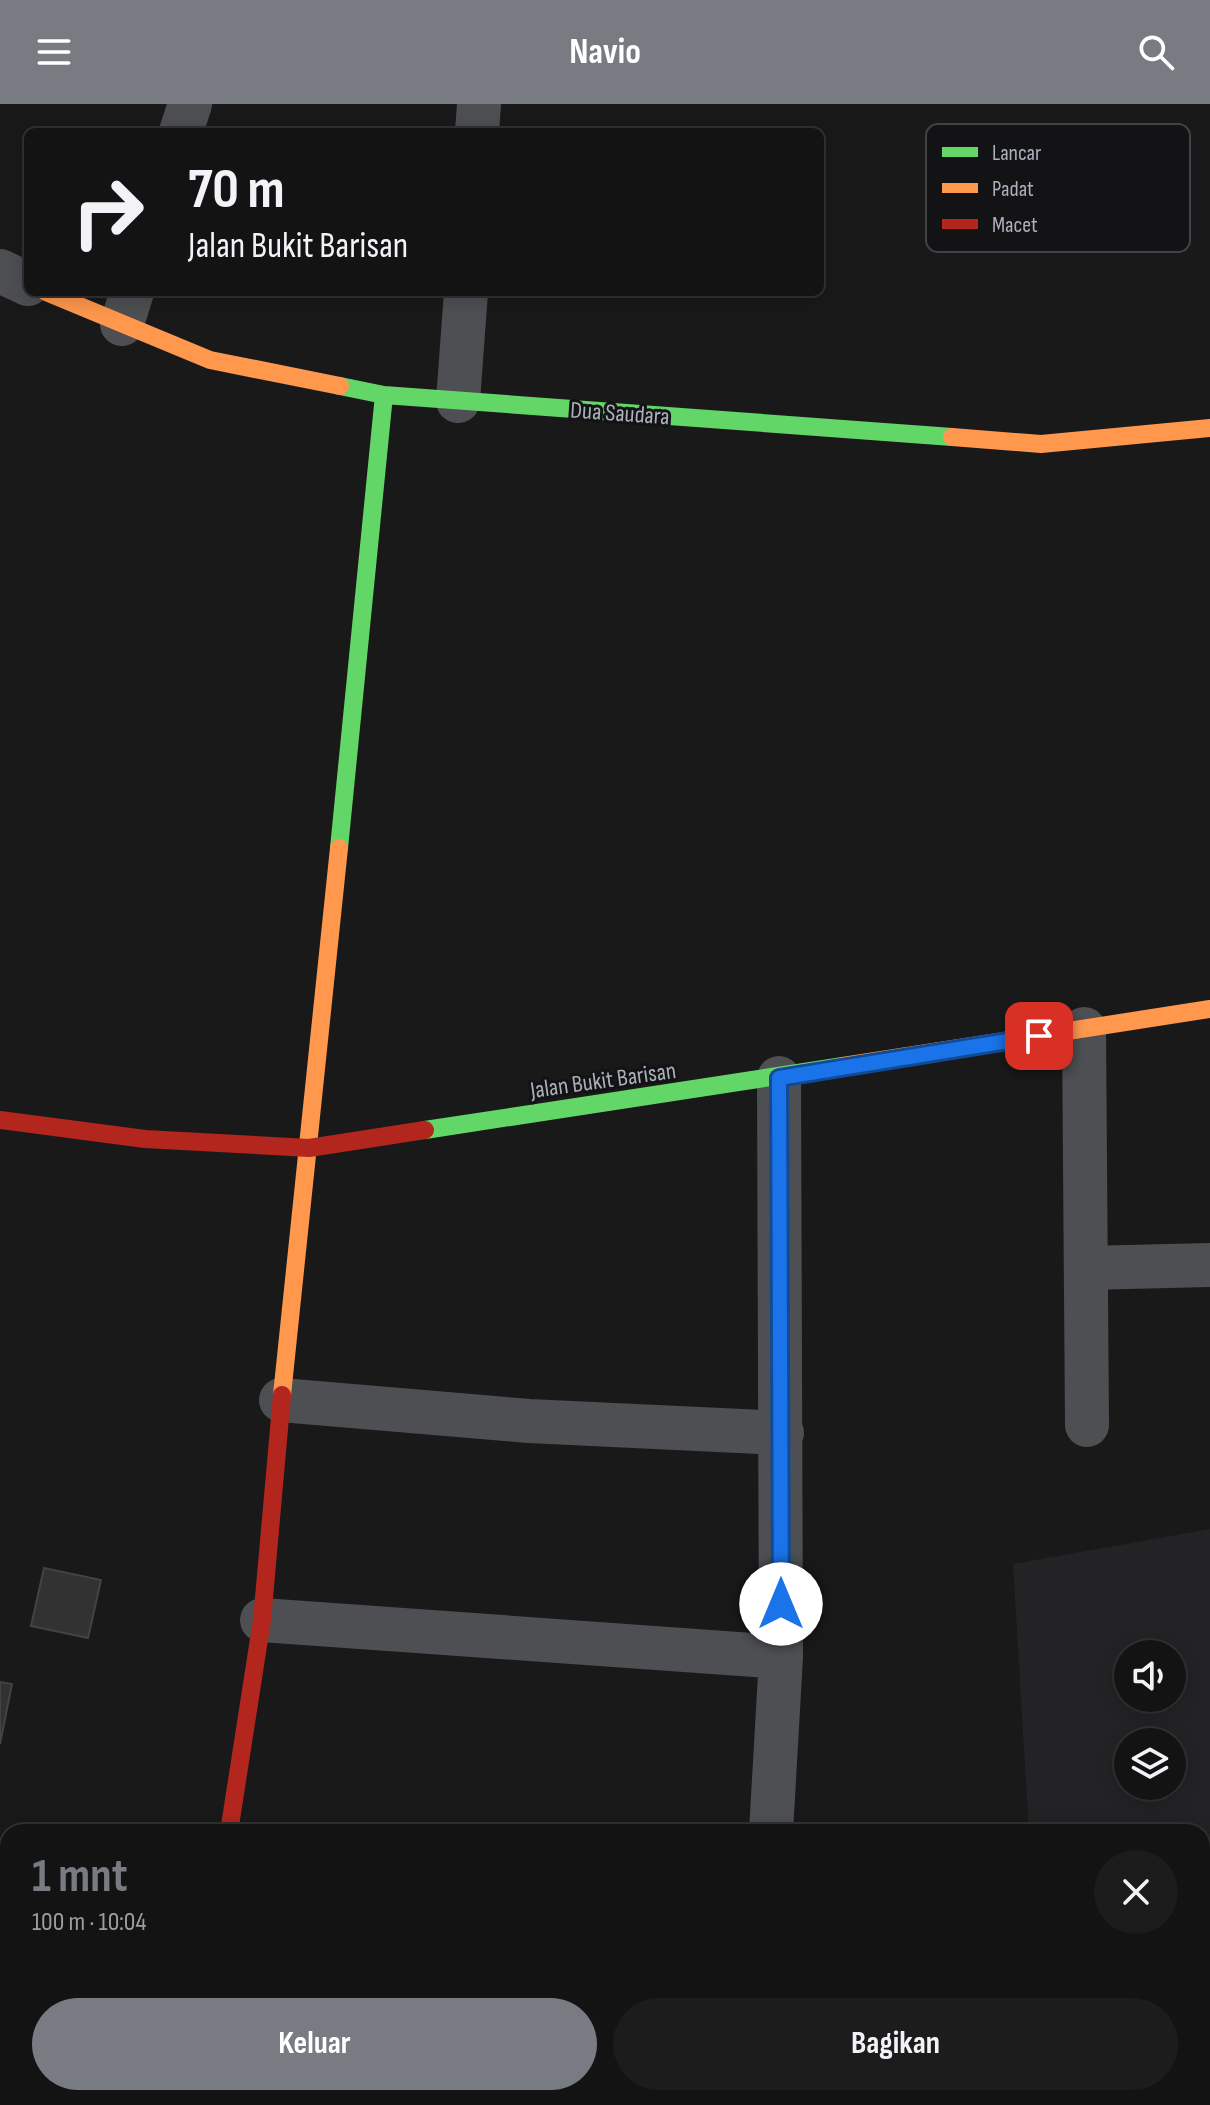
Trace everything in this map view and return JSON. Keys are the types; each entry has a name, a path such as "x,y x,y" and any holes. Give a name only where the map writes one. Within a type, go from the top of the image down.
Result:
{"street":[{"path":"182,128 190,104"},
{"path":"477,128 479,104"},
{"path":"0,271 24,282"},
{"name":"Dua Saudara","path":"66,296 127,308 210,360 384,395 1041,444 1210,428"},
{"path":"458,401 466,296"},
{"path":"230,1824 262,1620 281,1400 384,395"},
{"name":"Jalan Bukit Barisan","path":"0,1120 145,1139 309,1148 779,1078 1210,1009"},
{"path":"1084,1029 1087,1425"},
{"path":"771,1824 781,1657 779,1078"},
{"path":"1086,1268 1210,1265"},
{"path":"281,1400 529,1421 782,1433"},
{"path":"262,1620 781,1657"}],"shaded area":[{"path":"1210,1529 1210,1824 1029,1824 1013,1564"}],"building":[{"path":"44,1568 101,1580 88,1638 31,1626"},
{"path":"0,1682 12,1684 0,1744"}],"traffic: fast":[{"path":"340,386 384,395 952,437"},
{"path":"339,848 384,395"},
{"path":"425,1130 843,1066"}],"traffic: slow":[{"path":"56,296 210,360 340,386"},
{"path":"952,437 1041,444 1210,428"},
{"path":"282,1395 339,848"},
{"path":"843,1066 1210,1009"}],"traffic: jam":[{"path":"0,1120 145,1139 309,1148 425,1130"},
{"path":"230,1824 262,1620 282,1395"}],"route":[{"path":"781,1604 779,1078 1039,1036"}]}
